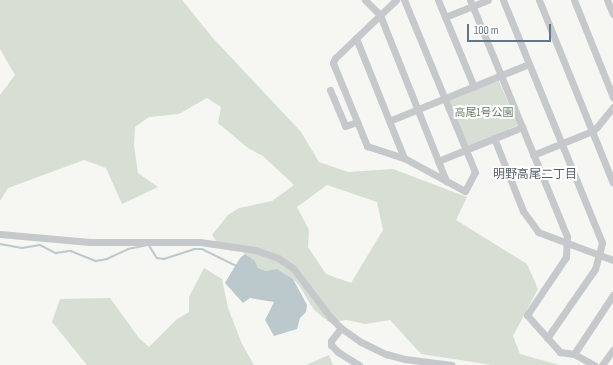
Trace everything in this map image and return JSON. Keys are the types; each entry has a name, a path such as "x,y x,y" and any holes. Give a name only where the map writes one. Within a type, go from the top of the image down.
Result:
{"street":[{"path":"365,0 380,15 446,181"},
{"path":"396,0 335,58 333,62 367,146 404,158 465,191 475,172 446,98 404,0"},
{"path":"438,0 474,87"},
{"path":"445,17 472,3 488,0"},
{"path":"503,0 602,243 594,269 547,338"},
{"path":"539,0 613,183"},
{"path":"574,0 613,97"},
{"path":"607,0 613,14"},
{"path":"472,3 567,237 568,243 566,256 527,315 560,352 574,354 594,365"},
{"path":"356,38 404,158"},
{"path":"389,121 529,64"},
{"path":"345,92 332,93 345,126 357,122"},
{"path":"533,155 592,131 598,126 613,107"},
{"path":"438,161 522,127"},
{"path":"494,138 523,211 538,232 613,260"},
{"path":"0,234 90,242 200,242 255,250 278,258 293,268 326,312 341,328 361,342 386,354 405,359 452,365"},
{"path":"574,354 613,295"},
{"path":"341,328 331,340 331,345 338,352 359,365"},
{"path":"602,365 613,350"}],"green space":[{"path":"0,0 182,0 212,37 301,132 319,162 348,172 393,169 467,197 456,220 527,264 538,289 513,336 520,354 559,365 492,365 421,354 390,320 365,324 347,320 329,322 314,310 299,285 293,279 277,269 266,271 258,268 255,261 237,249 231,251 219,245 212,235 228,215 239,208 272,201 294,185 263,156 248,148 218,123 221,107 207,98 179,114 149,117 135,127 134,146 138,173 158,187 122,204 106,168 84,160 8,188 0,201 0,95 15,75 0,49","holes":["327,185 377,202 383,230 351,283 326,274 308,247 309,230 297,207"]},
{"name":"高尾1号公園","path":"498,79 518,125 469,146 467,145 449,101 450,99"},
{"path":"204,268 222,279 228,308 242,344 254,365 87,365 52,322 60,299 110,298 139,338 149,347 177,319 189,312 189,297"},
{"path":"329,355 333,365 306,365"}],"shaded area":[{"path":"245,254 255,261 258,268 266,271 277,269 293,279 307,305 306,312 300,318 297,329 274,336 265,320 274,302 250,298 243,303 225,283 240,258"}],"waterway":[{"path":"0,244 22,248 40,245 56,253 71,251 96,261 107,259 128,249 149,245 157,258 164,259 194,249 202,249 237,266"}],"district":[{"name":"明野高尾二丁目","path":"535,175"}]}
